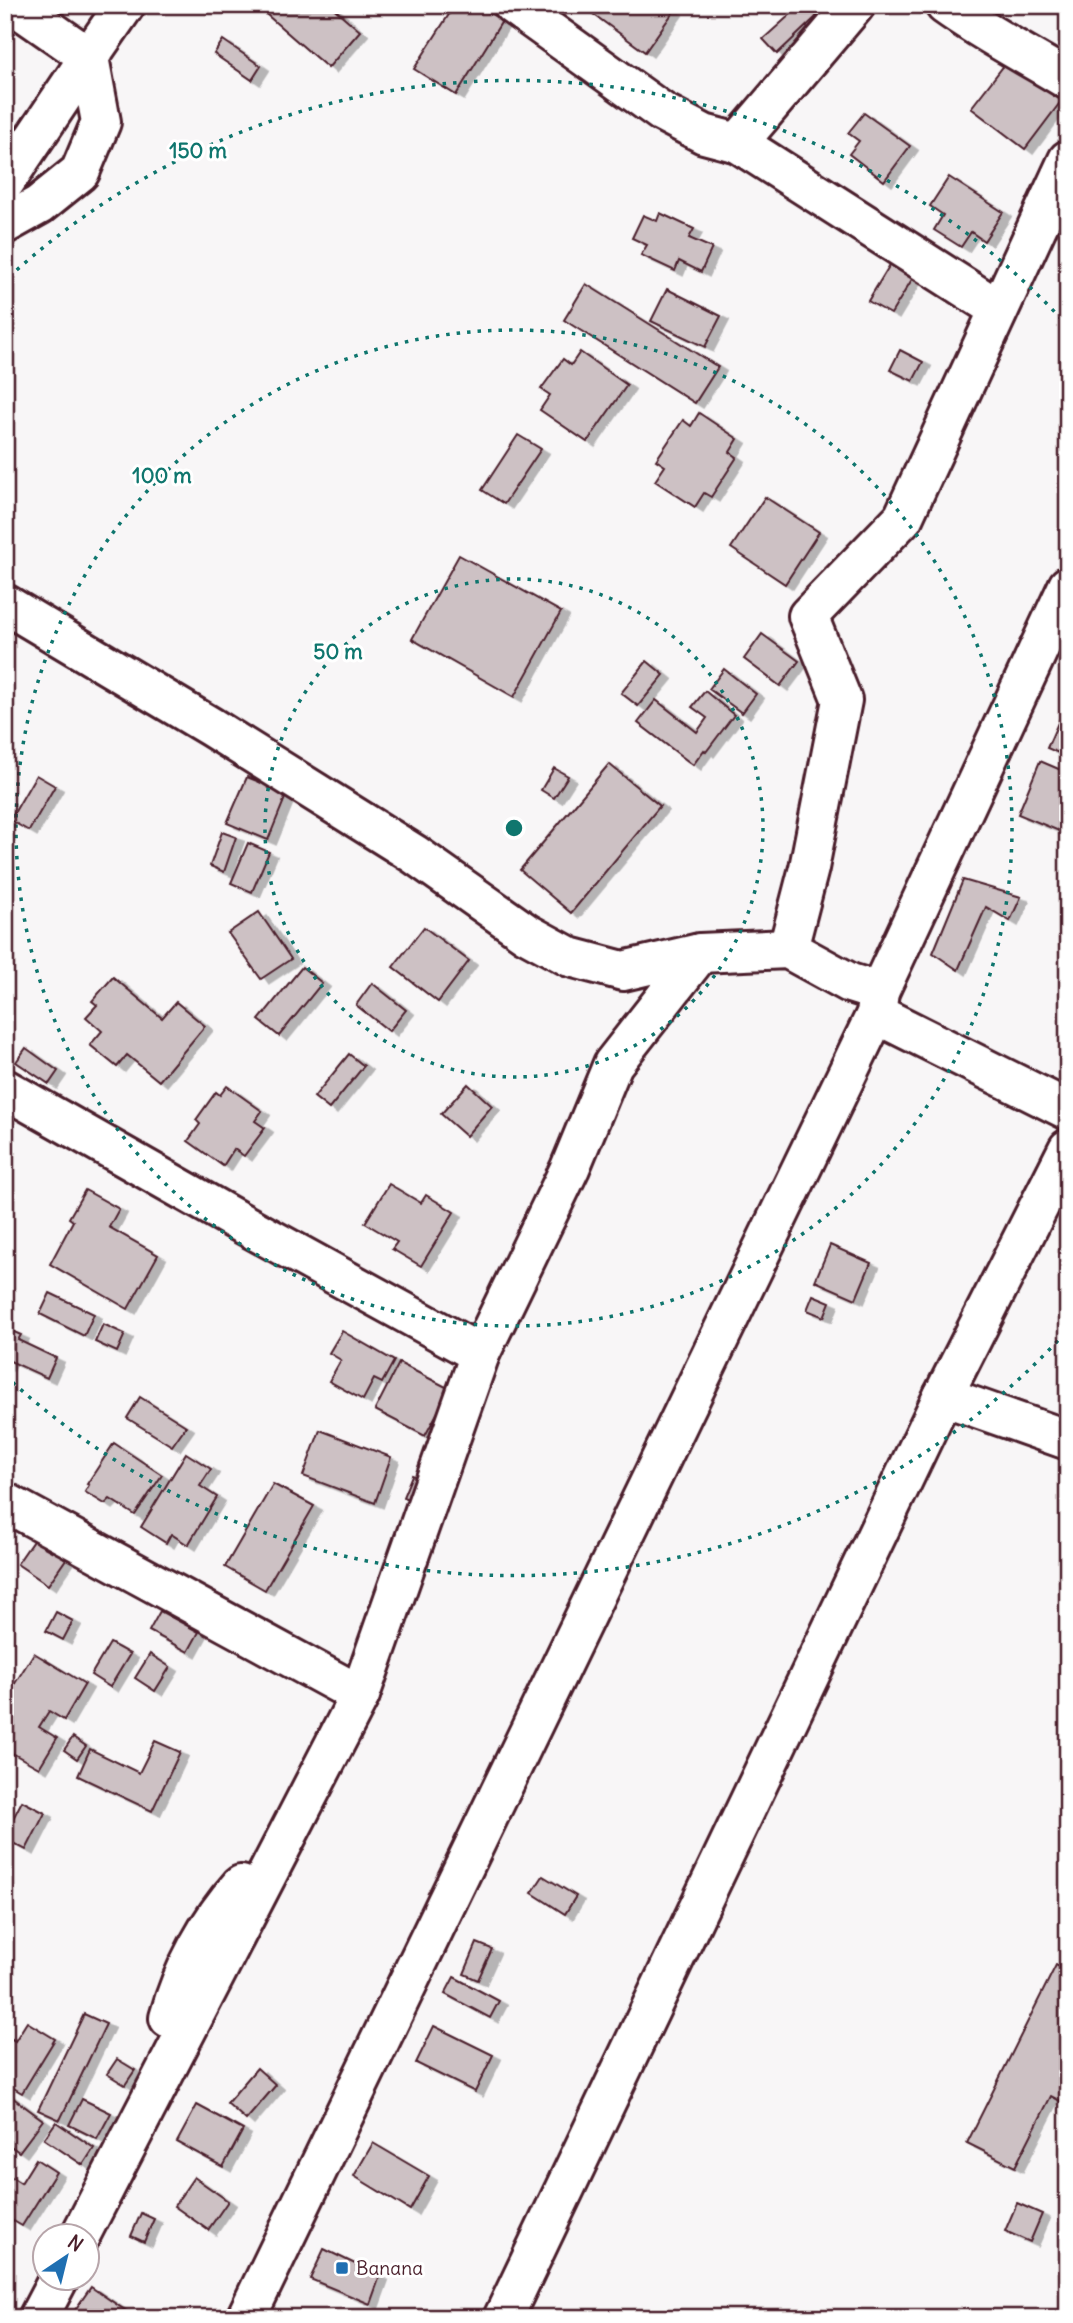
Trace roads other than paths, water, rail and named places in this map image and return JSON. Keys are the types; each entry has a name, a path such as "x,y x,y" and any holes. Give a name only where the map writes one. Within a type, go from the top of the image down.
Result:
{"main road":[{"path":"5,224 39,205 80,172 101,122 89,57 14,5"},
{"path":"5,182 125,5"},
{"path":"513,5 662,112 704,134 738,143 998,309"},
{"path":"738,143 855,5"},
{"path":"945,5 982,32 1023,52 1068,80"},
{"path":"788,949 809,868 842,700 808,616 903,518 1068,160"},
{"path":"246,2318 878,1003 1068,586"},
{"path":"5,604 392,840 527,933 570,957 622,971 700,953 788,949 1068,1111"},
{"path":"87,2222 360,1695 480,1354 570,1168 613,1064 700,953"},
{"path":"5,1089 480,1354"},
{"path":"503,2318 943,1396 1068,1149"},
{"path":"943,1396 1068,1440"},
{"path":"10,1515 360,1695"},
{"path":"38,2318 51,2292"}],"place":[{"name":"Banana","path":"342,2268"}]}
